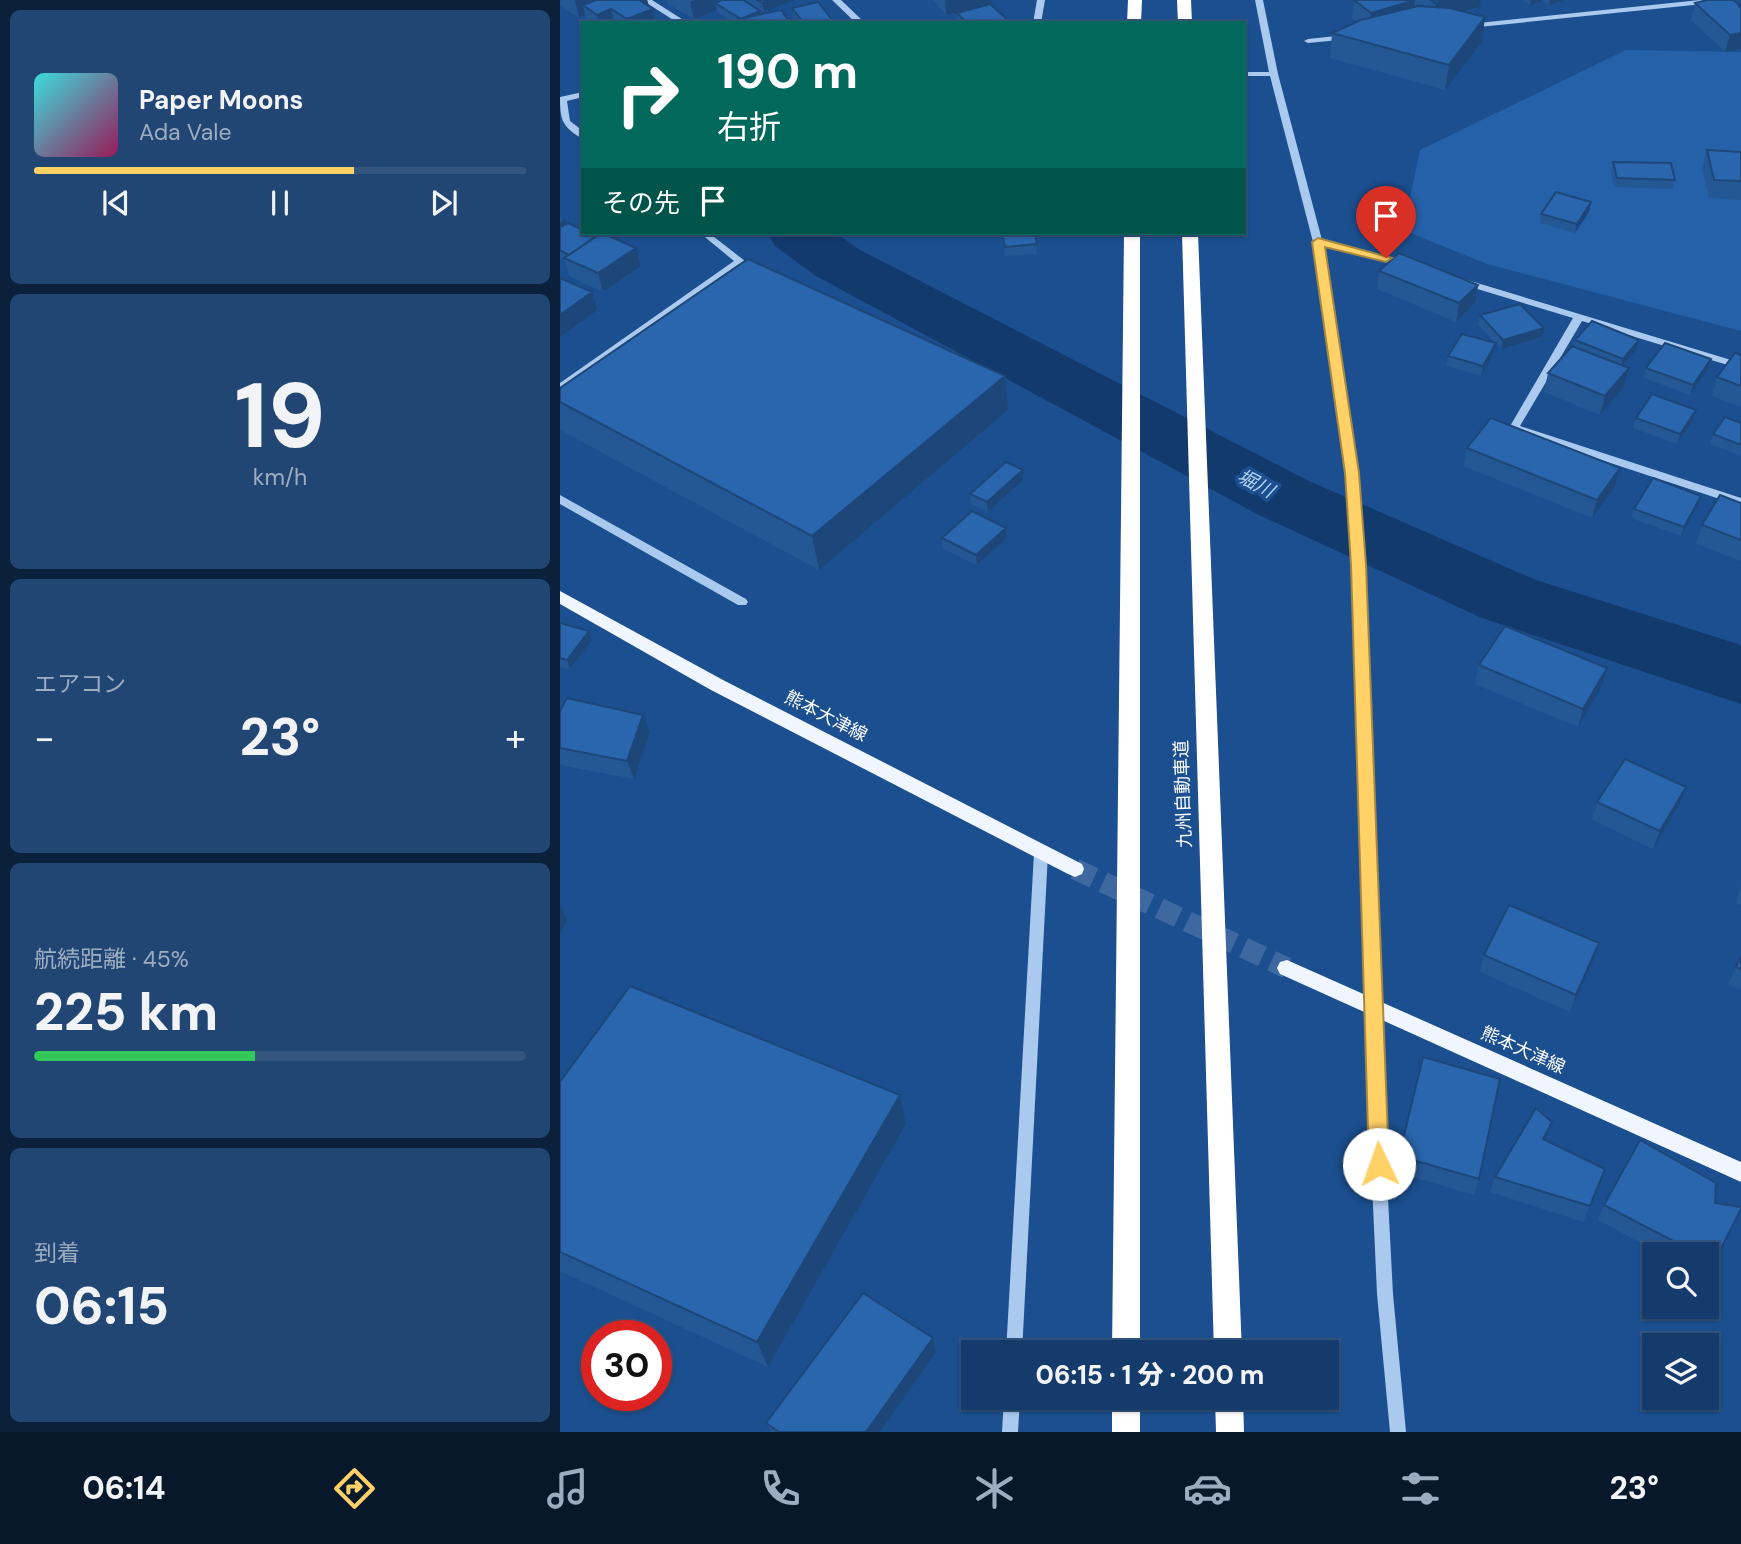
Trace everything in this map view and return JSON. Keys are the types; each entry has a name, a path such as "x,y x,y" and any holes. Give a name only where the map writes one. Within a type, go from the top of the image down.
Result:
{"highway":[{"path":"1134,21 1135,0"},
{"path":"1184,0 1185,21"},
{"path":"1126,1340 1132,235"},
{"name":"九州自動車道","path":"1190,235 1227,1340"},
{"path":"1125,1432 1126,1410"},
{"path":"1229,1410 1230,1432"}],"main road":[{"name":"熊本大津線","path":"560,597 717,685 1075,869"},
{"name":"熊本大津線","path":"1287,968 1741,1172"}],"street":[{"path":"646,0 681,21"},
{"path":"836,0 859,21"},
{"path":"1037,21 1041,0"},
{"path":"1259,0 1273,74 1318,242 1352,473 1359,565 1371,1007 1385,1294 1398,1432"},
{"path":"1453,27 1723,0"},
{"path":"1308,41 1361,36"},
{"path":"1246,74 1273,74"},
{"path":"580,95 561,100 566,122 581,134"},
{"path":"560,388 740,261 707,235"},
{"path":"1318,242 1413,266"},
{"path":"1451,278 1741,366"},
{"path":"1579,317 1514,428 1741,502"},
{"path":"560,499 742,602"},
{"path":"1015,1340 1041,853"},
{"path":"1010,1432 1011,1410"}],"shaded area":[{"path":"1626,50 1741,52 1741,331 1487,264 1403,230 1420,150"}],"building":[{"path":"596,0 639,0 653,9 627,19 611,9 597,15 583,5"},
{"path":"722,0 743,0 760,11 741,19 715,3"},
{"path":"1354,0 1415,0 1371,13"},
{"path":"1733,0 1738,4 1741,9 1741,33 1730,35 1695,3"},
{"path":"818,2 833,21 802,21 792,8"},
{"path":"990,4 1009,21 965,21 957,13"},
{"path":"1418,6 1449,8 1485,17 1449,65 1332,33 1361,20"},
{"path":"781,10 789,21 740,21 739,19"},
{"path":"1707,150 1741,152 1741,181 1714,180"},
{"path":"1613,162 1671,163 1675,180 1617,178"},
{"path":"1556,192 1591,202 1577,224 1541,214"},
{"path":"568,223 581,229 581,235 596,236 569,255 560,250 560,227"},
{"path":"599,235 607,235 636,248 598,273 564,258"},
{"path":"1002,235 1035,235 1037,244 1005,247"},
{"path":"1399,253 1478,285 1459,303 1379,271"},
{"path":"748,259 1005,376 812,536 560,402 560,388"},
{"path":"560,278 592,292 560,315"},
{"path":"1520,304 1544,328 1503,340 1480,315"},
{"path":"1592,321 1639,340 1623,359 1575,340"},
{"path":"1462,334 1496,343 1483,366 1448,356"},
{"path":"1665,343 1711,359 1693,385 1646,368"},
{"path":"1572,346 1629,368 1605,396 1548,373"},
{"path":"1735,353 1741,355 1741,386 1717,377"},
{"path":"1652,394 1696,410 1680,434 1636,418"},
{"path":"1725,417 1741,423 1741,445 1713,434"},
{"path":"1491,418 1620,468 1597,500 1467,448"},
{"path":"1006,462 1023,470 987,502 970,494"},
{"path":"1653,478 1701,496 1684,527 1634,509"},
{"path":"1720,495 1741,503 1741,540 1702,525"},
{"path":"972,511 1006,528 976,555 942,538"},
{"path":"560,623 589,631 567,660 560,658"},
{"path":"1505,626 1607,668 1583,709 1479,665"},
{"path":"567,698 643,715 627,761 560,748 560,711"},
{"path":"1625,759 1686,787 1660,831 1597,802"},
{"path":"1509,905 1599,943 1576,995 1484,955"},
{"path":"630,986 900,1095 757,1342 560,1252 560,1082"},
{"path":"1423,1057 1500,1079 1479,1179 1399,1156"},
{"path":"1536,1108 1552,1122 1543,1139 1605,1169 1590,1206 1495,1177"},
{"path":"1640,1140 1716,1183 1715,1203 1741,1209 1719,1252 1719,1242 1675,1242 1604,1205"},
{"path":"863,1293 933,1338 866,1432 779,1432 766,1423"}],"waterway":[{"name":"堀川","path":"800,235 838,263 1284,498 1509,599 1741,675"}],"tunnel":[{"path":"1075,869 1287,968"}],"route":[{"path":"1379,1164 1371,1007 1359,565 1352,473 1318,242 1386,258"}]}
